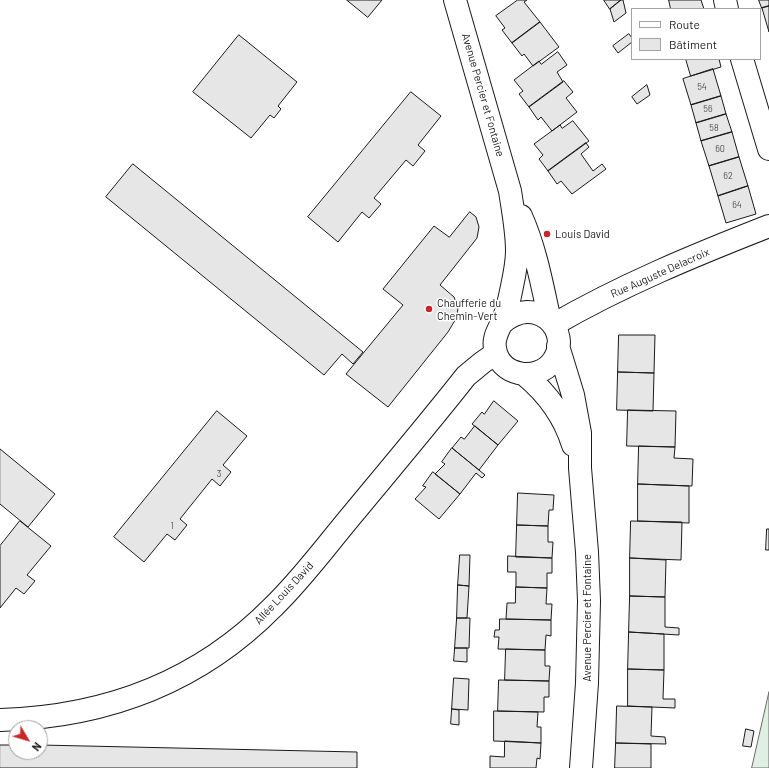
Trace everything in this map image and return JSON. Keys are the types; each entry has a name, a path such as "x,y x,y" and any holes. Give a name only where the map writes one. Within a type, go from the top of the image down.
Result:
{"street":[{"name":"Avenue Percier et Fontaine","path":"455,0 510,191 534,251 551,323 557,333 558,346 570,382 578,420 589,601 586,705 581,768"},
{"path":"742,60 769,150"},
{"name":"Avenue Percier et Fontaine","path":"510,191 516,230 517,252 510,298 502,323 495,337 496,353 507,368 516,373 525,374 542,390 559,413 570,437 580,468"},
{"name":"Rue Auguste Delacroix","path":"551,323 675,264 769,226"},
{"path":"502,323 514,314 528,311 538,313 551,323"},
{"path":"525,374 534,374 547,367 556,355 558,346"},
{"name":"Allée Louis David","path":"0,720 65,715 120,702 171,680 200,665 223,650 261,619 285,595 466,376 496,353"}],"green space":[{"path":"769,692 769,768 752,768"}],"building":[{"path":"347,0 382,0 368,17"},
{"path":"518,0 527,0 524,2 540,22 512,43 502,30 505,28 496,16"},
{"path":"604,0 621,0 610,9"},
{"path":"623,0 626,13 614,22 610,9"},
{"path":"669,0 701,0 704,8 671,8"},
{"path":"759,0 769,0 769,6 762,8"},
{"path":"769,6 769,32 762,8"},
{"path":"540,22 559,47 533,66 524,54 522,56 512,43"},
{"path":"629,34 631,37 631,43 618,53 613,46"},
{"path":"239,35 297,82 278,106 281,109 274,118 270,115 251,138 193,92"},
{"path":"558,52 567,65 557,72 563,82 529,107 519,94 523,91 514,80 539,61 541,64"},
{"path":"686,60 719,60 721,67 691,76"},
{"path":"713,69 721,96 691,105 683,79"},
{"path":"564,81 573,92 566,98 577,112 552,131 541,117 538,120 529,107"},
{"path":"647,85 650,95 637,104 632,97"},
{"path":"411,92 441,116 418,145 425,151 413,166 406,160 374,198 381,204 369,218 362,212 338,242 308,217"},
{"path":"721,96 726,114 696,123 691,105"},
{"path":"726,114 732,132 701,141 696,123"},
{"path":"573,121 589,141 548,171 539,159 543,155 534,144 560,125 562,128"},
{"path":"732,132 739,157 709,166 701,141"},
{"path":"586,143 589,147 581,154 593,171 602,164 606,169 572,194 561,181 557,184 548,171"},
{"path":"739,157 748,186 718,196 709,166"},
{"path":"133,164 363,352 353,364 342,354 324,375 106,197"},
{"path":"748,186 756,214 726,223 718,196"},
{"name":"Chaufferie du Chemin-Vert","path":"470,212 476,217 479,227 477,238 440,285 454,297 458,307 457,317 448,332 388,407 346,374 403,305 383,289 434,226 449,237"},
{"path":"619,335 655,335 654,373 618,372"},
{"path":"618,372 654,373 653,411 617,410"},
{"path":"494,401 518,421 498,445 472,424 482,412 484,414"},
{"path":"628,410 676,411 675,447 627,446"},
{"path":"217,411 247,436 223,465 231,472 220,486 212,479 180,519 187,525 175,540 167,534 144,562 114,537"},
{"path":"475,426 498,445 479,470 452,448 461,437 464,439"},
{"path":"639,446 675,447 674,458 693,459 692,486 638,484"},
{"path":"452,448 485,475 482,478 476,473 460,494 435,474 445,464 442,462"},
{"path":"0,449 55,494 28,527 0,504"},
{"path":"433,472 460,494 439,519 415,499 426,487 423,486"},
{"path":"638,484 689,486 689,523 638,521"},
{"path":"518,493 554,495 553,510 549,510 548,526 517,525"},
{"path":"20,521 51,546 27,575 35,581 24,594 16,588 0,608 0,546"},
{"path":"631,521 682,522 681,560 630,558"},
{"path":"517,525 548,526 548,542 553,542 552,558 516,557"},
{"path":"767,529 769,529 769,550 766,550"},
{"path":"460,555 470,555 469,586 458,585"},
{"path":"508,556 552,558 552,573 547,573 547,588 516,587 516,572 508,572"},
{"path":"630,558 666,560 665,597 630,596"},
{"path":"458,585 469,586 467,618 457,618"},
{"path":"516,587 547,588 546,604 552,604 551,620 506,619 507,603 515,603"},
{"path":"630,596 665,597 665,627 679,628 679,635 629,632"},
{"path":"457,618 470,618 469,648 455,648"},
{"path":"500,619 551,620 551,636 546,635 545,650 498,649 499,637 494,637 495,630 499,630"},
{"path":"629,632 664,634 664,670 628,669"},
{"path":"455,648 467,648 467,662 454,661"},
{"path":"506,649 545,650 545,666 550,666 549,681 505,680"},
{"path":"628,669 664,670 663,699 675,699 675,708 628,706"},
{"path":"454,678 469,679 468,710 452,709"},
{"path":"499,680 549,681 549,697 544,697 544,712 498,711"},
{"path":"617,706 652,707 651,736 665,737 666,744 616,743"},
{"path":"452,709 459,710 459,725 451,724"},
{"path":"494,711 538,712 537,727 541,727 541,743 494,741"},
{"path":"746,729 754,731 751,747 743,746"},
{"path":"505,741 541,743 540,759 537,758 536,768 490,768 490,756 504,757"},
{"path":"616,743 651,744 651,768 615,768"},
{"path":"0,745 8,745 8,760 48,760 48,745 357,752 357,768 0,768"}],"place":[{"name":"Louis David","path":"547,234"},
{"name":"Chaufferie du Chemin-Vert","path":"429,309"}]}
